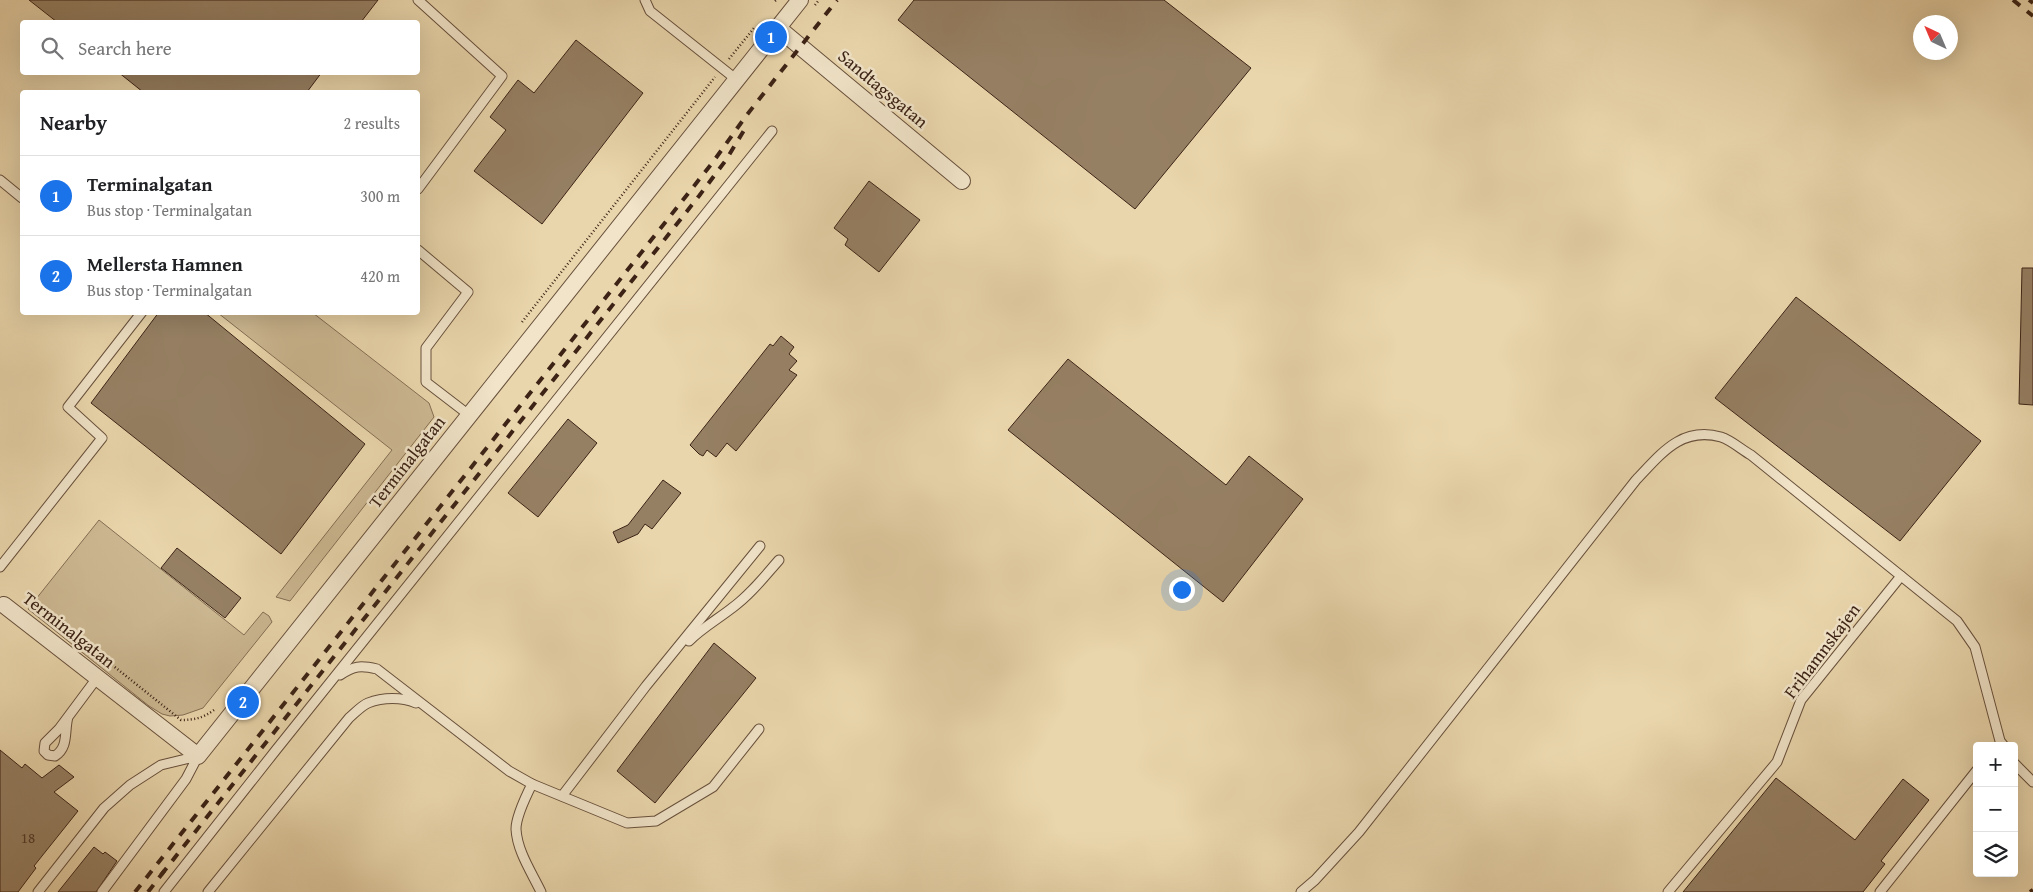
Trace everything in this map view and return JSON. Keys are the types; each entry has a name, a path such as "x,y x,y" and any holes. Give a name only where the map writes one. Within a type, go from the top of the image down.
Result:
{"street":[{"name":"Terminalgatan","path":"4,605 198,756 800,0"},
{"name":"Sandtagsgatan","path":"778,28 962,181"}],"lane":[{"path":"418,0 502,76 420,186"},
{"path":"645,0 650,11 737,80"},
{"path":"164,892 772,131"},
{"path":"0,180 20,196"},
{"path":"420,252 468,292 426,348 426,382 470,415"},
{"path":"0,567 102,438 68,407 140,315"},
{"path":"1301,892 1316,880 1359,832 1636,480 1669,446 1697,434 1722,438 1751,455 1957,621 1975,647 1999,742"},
{"path":"562,796 646,686 760,546"},
{"path":"646,686 694,635 733,608 779,560"},
{"name":"Frihamnskajen","path":"1668,892 1776,762 1801,700 1901,576"},
{"path":"335,678 351,668 364,666 377,669 509,771 532,784 627,823 656,821 713,787 759,728"},
{"path":"68,717 97,678"},
{"path":"208,892 348,718 367,704 387,699 408,699 424,706"},
{"path":"38,892 104,808 130,786 160,765 198,756"},
{"path":"102,892 186,779 198,756"},
{"path":"2018,767 2033,782"},
{"path":"1880,892 1973,775"},
{"path":"532,784 524,800 516,828 521,850 541,892"}],"path":[{"path":"41,608 181,720 194,720 206,716 218,707"}],"shaded area":[{"path":"221,315 316,315 429,403 434,417 290,601 276,597 392,450"},
{"path":"99,520 244,635 263,612 269,616 272,622 203,708 183,715 170,716 162,714 149,706 28,609"}],"building":[{"path":"29,0 378,0 363,20 54,20"},
{"path":"914,0 1164,0 1251,68 1135,209 898,20"},
{"path":"576,40 643,93 542,224 474,171 506,130 490,117 518,80 534,93"},
{"path":"122,75 320,75 308,90 140,90"},
{"path":"869,181 920,220 879,272 845,245 848,239 834,228"},
{"path":"2022,268 2033,268 2033,405 2019,404"},
{"path":"1796,297 1981,441 1900,541 1715,398"},
{"path":"157,315 208,315 365,444 281,554 91,403"},
{"path":"781,336 794,347 789,354 797,361 789,370 797,375 736,451 727,443 716,457 707,450 703,456 699,454 690,445 770,344 773,346"},
{"path":"1068,359 1226,485 1249,456 1303,499 1223,602 1008,430"},
{"path":"568,419 597,443 538,517 508,493"},
{"path":"663,480 681,493 652,529 645,524 638,534 618,543 613,532 628,525"},
{"path":"177,548 241,598 225,618 161,568"},
{"path":"714,643 756,678 655,803 617,771"},
{"path":"0,750 22,768 25,764 42,778 59,765 74,777 54,792 78,811 34,866 36,868 18,892 0,892"},
{"path":"1776,778 1855,840 1903,779 1929,800 1881,861 1885,864 1863,892 1683,892"},
{"path":"94,847 117,861 96,892 58,892"}],"railway":[{"path":"135,892 713,162 746,116 837,0"},
{"path":"2013,0 2033,16"},
{"path":"2029,0 2033,3"},
{"path":"161,875 699,196 726,160 746,127"},
{"path":"148,892 165,870"}],"place":[{"name":"Terminalgatan","path":"771,37"},
{"name":"Mellersta Hamnen","path":"243,702"}]}
